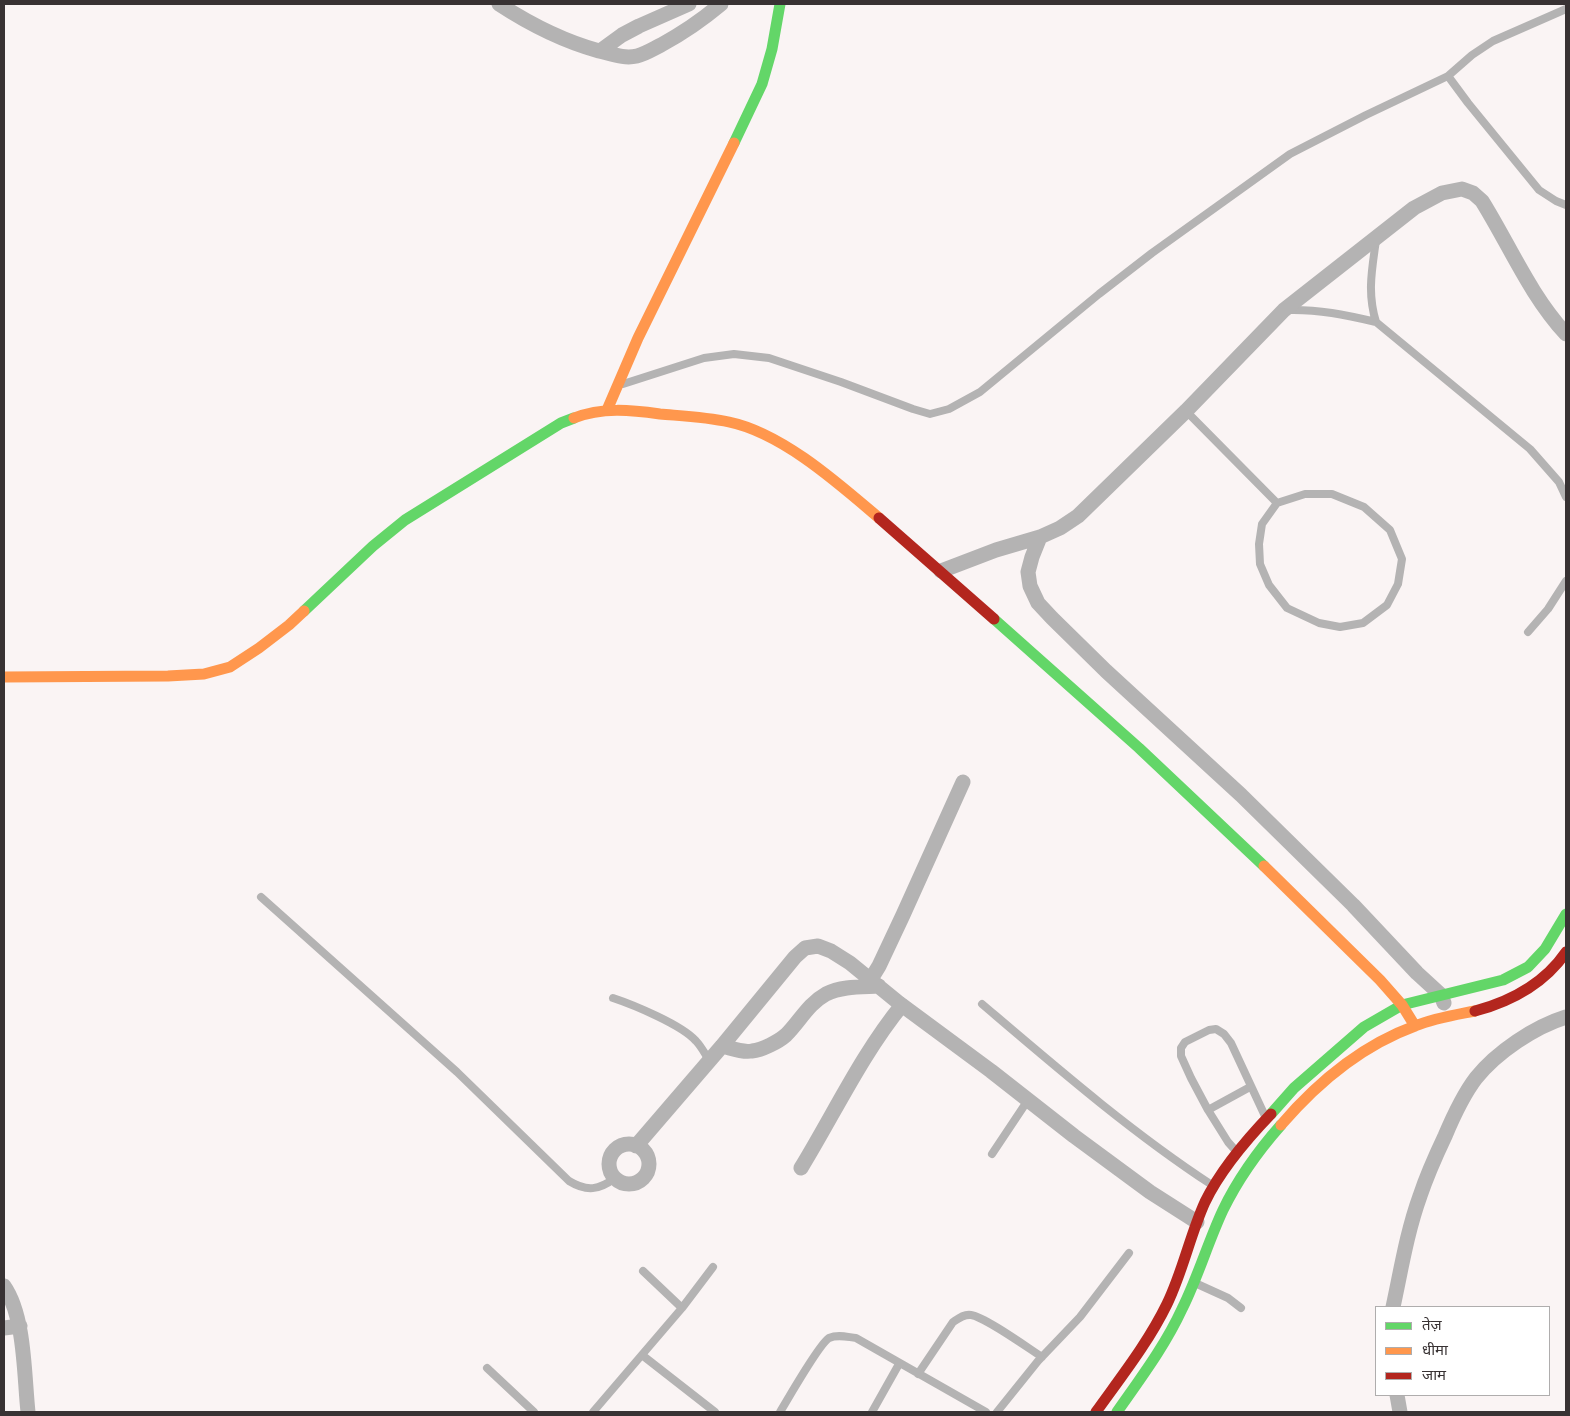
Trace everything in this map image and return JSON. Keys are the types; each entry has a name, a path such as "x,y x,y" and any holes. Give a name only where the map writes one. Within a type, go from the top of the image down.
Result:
{"street":[{"path":"499,4 547,32 577,44 618,56 637,56 684,32 721,4"},
{"path":"600,51 622,35 639,26 690,4"},
{"path":"606,410 638,338 762,84 772,49 780,4"},
{"path":"941,571 996,550 1040,537 1060,528 1078,516 1186,411 1284,310 1414,208 1442,193 1462,189 1473,193 1482,201 1538,300 1566,334"},
{"path":"4,678 168,676 204,674 230,666 259,648 289,625 373,546 405,520 561,423 586,413 606,410 638,411 729,422 755,430 783,445 828,475 941,571 1132,741 1248,850 1380,980 1402,1005 1415,1026"},
{"path":"1040,537 1028,572 1030,586 1038,603 1106,671 1241,795 1353,905 1418,974 1441,995 1451,1016"},
{"path":"875,983 879,966 963,782"},
{"path":"1096,1412 1139,1353 1166,1306 1177,1282 1196,1222 1206,1200 1250,1136 1294,1088 1364,1027 1402,1005 1503,980 1528,966 1545,949 1566,914"},
{"path":"636,1146 795,957 805,948 818,946 831,951 875,983 1074,1136 1150,1192 1196,1222"},
{"path":"1117,1412 1174,1325 1194,1283 1224,1209 1252,1159 1310,1094 1342,1066 1382,1041 1415,1026 1496,1005 1525,991 1560,961 1566,952"},
{"path":"722,1046 736,1050 752,1051 776,1042 786,1034 816,1001 828,993 875,983"},
{"path":"801,1168 868,1053 902,1005"},
{"path":"1393,1306 1404,1251 1420,1196 1445,1135 1466,1093 1487,1066 1515,1043 1550,1022 1566,1017"},
{"path":"1250,1136 1262,1146"},
{"path":"630,1144 636,1146 646,1154 649,1166 644,1177 639,1181 626,1184 615,1178 610,1166 610,1159 613,1153 623,1145 630,1144"},
{"path":"4,1286 15,1308 20,1326 28,1412"},
{"path":"4,1328 20,1326"},
{"path":"1397,1396 1400,1412"}],"lane":[{"path":"617,385 704,358 734,354 769,358 930,414 949,409 980,392 1152,253 1290,154 1448,76 1493,41 1566,9"},
{"path":"1448,76 1538,190 1556,201 1566,204"},
{"path":"1376,237 1370,284 1372,308 1376,322"},
{"path":"1284,310 1329,312 1376,322 1530,449 1559,482 1566,497"},
{"path":"1186,411 1277,503"},
{"path":"1305,494 1332,494 1364,507 1390,530 1402,559 1398,584 1386,605 1364,623 1340,627 1320,623 1287,608 1269,585 1260,564 1259,544 1262,524 1277,503 1305,494"},
{"path":"1528,632 1548,609 1566,580"},
{"path":"261,897 457,1072 569,1181 587,1188 599,1188 615,1178"},
{"path":"613,998 628,1003 685,1031 696,1040 709,1060"},
{"path":"982,1004 1097,1101 1185,1167 1215,1186"},
{"path":"1237,1153 1208,1110 1181,1056 1181,1048 1185,1042 1208,1030 1216,1029 1224,1034 1231,1043 1266,1118"},
{"path":"1208,1110 1250,1087"},
{"path":"992,1154 1028,1100"},
{"path":"997,1412 1042,1357 1080,1317 1129,1253"},
{"path":"593,1412 682,1308 713,1267"},
{"path":"643,1271 682,1308"},
{"path":"1194,1283 1228,1298 1241,1308"},
{"path":"918,1374 953,1322 961,1317 971,1315 983,1319 1042,1357"},
{"path":"780,1412 819,1349 828,1338 840,1335 856,1338 986,1412"},
{"path":"642,1355 715,1412"},
{"path":"872,1412 899,1364"},
{"path":"486,1368 534,1412"}],"traffic: fast":[{"path":"734,143 762,84 772,49 780,4"},
{"path":"304,611 373,546 405,520 561,423 574,418"},
{"path":"994,619 1139,748 1264,866"},
{"path":"1271,1114 1294,1088 1364,1027 1402,1005 1503,980 1528,967 1545,949 1566,914"},
{"path":"1117,1412 1152,1362 1175,1323 1188,1297 1223,1210 1235,1187 1256,1155 1281,1125"}],"traffic: slow":[{"path":"607,410 638,338 734,143"},
{"path":"574,418 595,412 627,411 712,419 749,428 789,448 808,461 879,518"},
{"path":"4,677 204,674 230,667 259,648 304,611"},
{"path":"1264,866 1380,980 1402,1005 1415,1026"},
{"path":"1281,1125 1326,1080 1377,1044 1422,1023 1475,1011"}],"traffic: jam":[{"path":"879,518 994,619"},
{"path":"1475,1011 1502,1002 1526,990 1548,973 1566,952"},
{"path":"1096,1412 1134,1360 1160,1318 1178,1279 1200,1215 1211,1190 1235,1155 1271,1114"}]}
